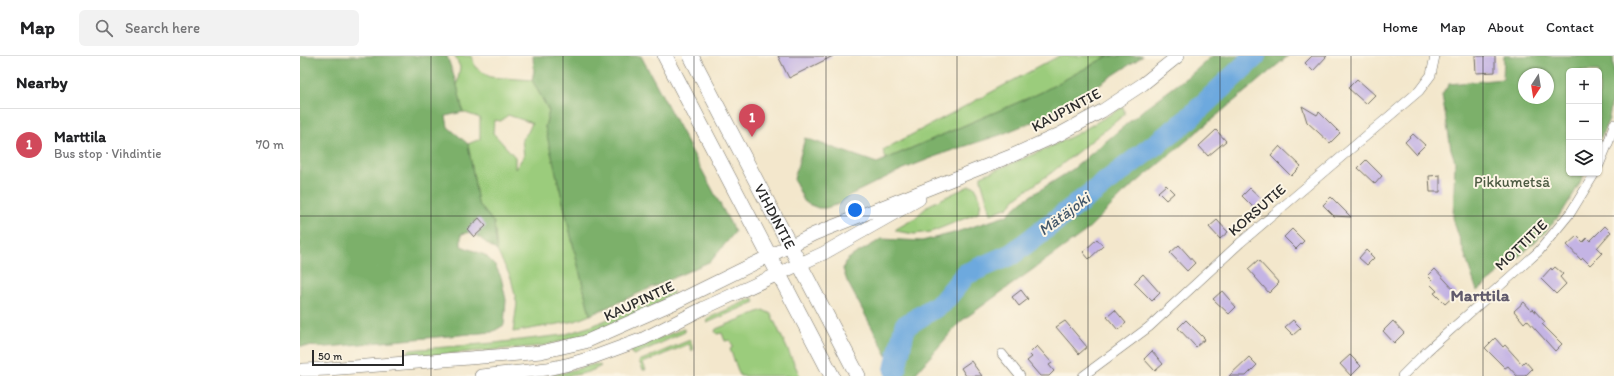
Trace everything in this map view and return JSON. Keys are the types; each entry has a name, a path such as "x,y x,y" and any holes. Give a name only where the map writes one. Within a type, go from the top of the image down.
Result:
{"main road":[{"name":"VIHDINTIE","path":"665,56 832,376"},
{"name":"VIHDINTIE","path":"691,56 858,376"},
{"name":"KAUPINTIE","path":"303,370 508,355 566,347 586,342 814,234 1011,156 1060,134 1102,111 1143,84 1175,57"},
{"name":"KAUPINTIE","path":"481,376 547,369 590,358 643,339 704,308 824,253 966,173"}],"street":[{"name":"KORSUTIE","path":"1083,376 1149,327 1240,243 1419,91 1431,75 1435,56"},
{"path":"1602,158 1614,124"},
{"name":"MOTTITIE","path":"1402,376 1433,346 1539,251 1571,212 1593,176"},
{"path":"1002,354 1020,376"}],"green space":[{"path":"300,56 447,56 457,85 463,112 446,116 448,127 468,144 478,203 494,223 497,251 472,232 461,234 461,246 485,255 495,265 501,277 506,300 504,325 492,332 327,347 300,346"},
{"path":"455,56 472,56 475,67 490,77 532,80 549,111 545,127 590,315 575,321 513,332 517,304 511,278 497,251 494,223 478,203 468,144 480,139 480,118 463,112 457,85 460,67","holes":["508,115 532,123 528,132 522,139 524,156 515,169 515,157 493,133 494,120 501,121"]},
{"path":"533,56 641,56 735,232 711,261 590,315 545,127 549,111 532,80 534,71"},
{"path":"1059,56 1108,56 1040,93 886,159 883,150"},
{"path":"1108,56 1143,56 1081,96 1044,117 1000,135 947,152 901,170 850,195 839,204 826,208 818,208 808,204 804,201 794,179 805,138 877,163 1040,93"},
{"path":"1212,56 1288,56 1124,193 1086,231 960,322 916,373 917,376 898,376 847,281 843,269 845,262 852,256 882,239 922,241 950,234 1006,216 1024,200 1073,169 1142,111 1195,71"},
{"name":"Pikkumetsä","path":"1504,56 1613,56 1614,85 1609,119 1602,135 1602,68 1566,68 1566,176 1583,176 1574,193 1558,218 1536,242 1477,291 1453,219 1455,161 1451,149 1442,95 1449,84 1503,79"},
{"path":"1123,107 1125,114 1051,173 1017,197 1008,207 991,214 981,176 1075,135"},
{"path":"969,186 974,186 979,196 981,203 978,213 931,232 914,234 896,231 896,229 914,219 929,205"},
{"path":"672,291 674,293 646,310 583,336 542,346 409,357 407,354 409,350 494,343 563,335 592,326"},
{"path":"753,298 755,302 707,323 708,319 711,317"},
{"path":"763,310 771,314 800,376 740,376 730,349 733,347 730,340 725,341 722,333 717,334 715,331 716,329"},
{"path":"683,329 685,332 634,355 631,353 632,349"},
{"path":"690,340 694,349 692,351 689,344 643,363 646,370 643,370 639,361"},
{"path":"596,364 601,366 582,374 549,376"}],"building":[{"path":"778,56 833,56 789,78"},
{"path":"1312,56 1327,56 1313,71 1305,63"},
{"path":"1475,56 1495,56 1495,72 1476,73"},
{"path":"1357,79 1375,95 1366,104 1348,88"},
{"path":"1302,106 1317,115 1319,112 1340,133 1330,143 1307,122"},
{"path":"1216,130 1226,141 1208,156 1199,146"},
{"path":"1413,134 1425,145 1416,154 1405,142"},
{"path":"1280,146 1301,166 1291,176 1271,156"},
{"path":"1366,160 1382,176 1375,184 1358,168"},
{"path":"1440,175 1440,192 1430,192 1429,176"},
{"path":"1166,185 1174,193 1166,200 1158,192"},
{"path":"1250,188 1263,200 1254,208 1242,196"},
{"path":"1331,197 1351,217 1334,216 1323,205"},
{"path":"479,218 486,226 474,237 467,229"},
{"path":"1217,220 1228,232 1220,239 1209,227"},
{"path":"1605,226 1611,232 1597,248 1602,253 1590,265 1583,258 1581,260 1567,245 1577,236 1583,242 1587,238 1590,241"},
{"path":"1292,229 1304,241 1296,249 1284,237"},
{"path":"1097,239 1103,246 1089,259 1083,252"},
{"path":"1179,245 1195,263 1187,271 1170,253"},
{"path":"1366,250 1374,258 1367,265 1359,258"},
{"path":"1258,260 1279,283 1269,293 1248,269"},
{"path":"1555,267 1563,274 1560,277 1566,284 1556,294 1541,279 1551,268 1552,270"},
{"path":"1435,269 1457,293 1445,304 1434,293 1437,291 1430,284 1433,281 1428,276"},
{"path":"1143,274 1160,293 1152,301 1134,283"},
{"path":"1021,290 1028,299 1019,306 1012,297"},
{"path":"1222,291 1236,307 1229,314 1213,299"},
{"path":"1524,302 1545,322 1542,324 1562,344 1555,351 1527,320 1524,323 1514,311"},
{"path":"1115,310 1126,323 1118,330 1107,317"},
{"path":"1186,320 1205,339 1196,347 1178,328"},
{"path":"1293,320 1301,328 1293,335 1285,327"},
{"path":"1065,321 1087,347 1079,354 1056,327"},
{"path":"1393,321 1404,333 1394,343 1383,331"},
{"path":"1495,338 1503,347 1505,345 1522,364 1525,361 1532,369 1525,376 1517,376 1508,366 1505,368 1485,348"},
{"path":"1037,346 1052,363 1049,365 1054,371 1049,376 1040,376 1027,361 1032,357 1029,354"},
{"path":"1152,351 1163,364 1155,371 1144,359"},
{"path":"1350,355 1361,366 1351,376 1340,364"},
{"path":"1249,357 1257,365 1246,376 1229,376"},
{"path":"971,361 982,376 966,376 961,368"}],"waterway":[{"name":"Mätäjoki","path":"895,370 905,326 942,303 966,274 1012,254 1186,121 1255,56"},
{"name":"Mätäjoki","path":"893,376 895,370"}],"place":[{"name":"Marttila","path":"752,137"}],"district":[{"name":"Marttila","path":"1480,295"}]}
